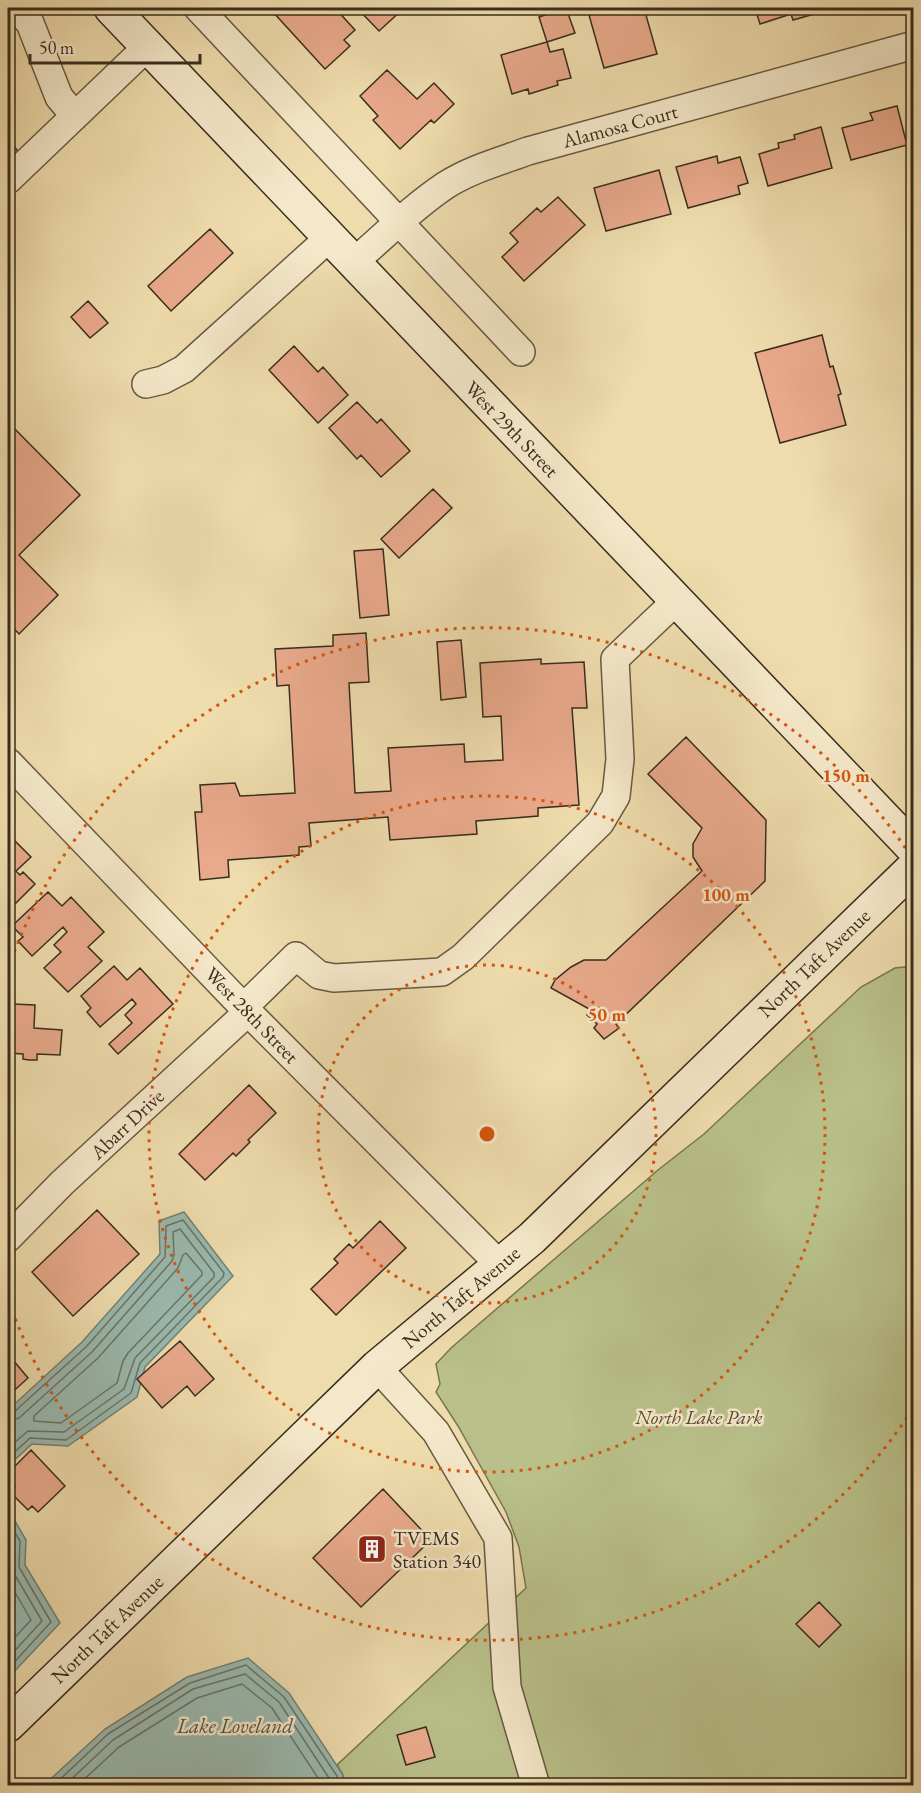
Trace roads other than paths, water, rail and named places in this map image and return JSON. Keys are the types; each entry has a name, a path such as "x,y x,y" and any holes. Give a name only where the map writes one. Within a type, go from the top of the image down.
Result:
{"main road":[{"name":"West 29th Street","path":"111,8 914,849"},
{"name":"North Taft Avenue","path":"8,1725 377,1367 532,1238 914,867"}],"street":[{"path":"16,8 30,23 59,97 75,116"},
{"path":"198,8 521,352"},
{"name":"Alamosa Court","path":"354,262 422,202 448,184 479,169 528,151 914,45"},
{"path":"8,180 147,46"},
{"path":"146,384 163,380 184,369 330,237"},
{"name":"Abarr Drive","path":"8,1238 246,1010 296,956 319,975 334,978 442,972 463,957 600,823 616,796 620,759 615,658 676,601"},
{"name":"West 28th Street","path":"8,762 246,1010 500,1265"},
{"path":"377,1367 436,1432 498,1538 507,1687 536,1785"}],"water":[{"path":"184,1212 233,1276 145,1367 137,1397 68,1446 32,1444 8,1466 8,1410 82,1342 160,1254 159,1221"},
{"path":"8,1509 26,1540 25,1565 60,1623 8,1678"},
{"name":"Lake Loveland","path":"248,1658 289,1693 343,1775 343,1785 44,1785 105,1729 187,1677"}],"place":[{"name":"TVEMS Station 340","path":"372,1549"}],"park label":[{"name":"North Lake Park","path":"699,1417"}]}
